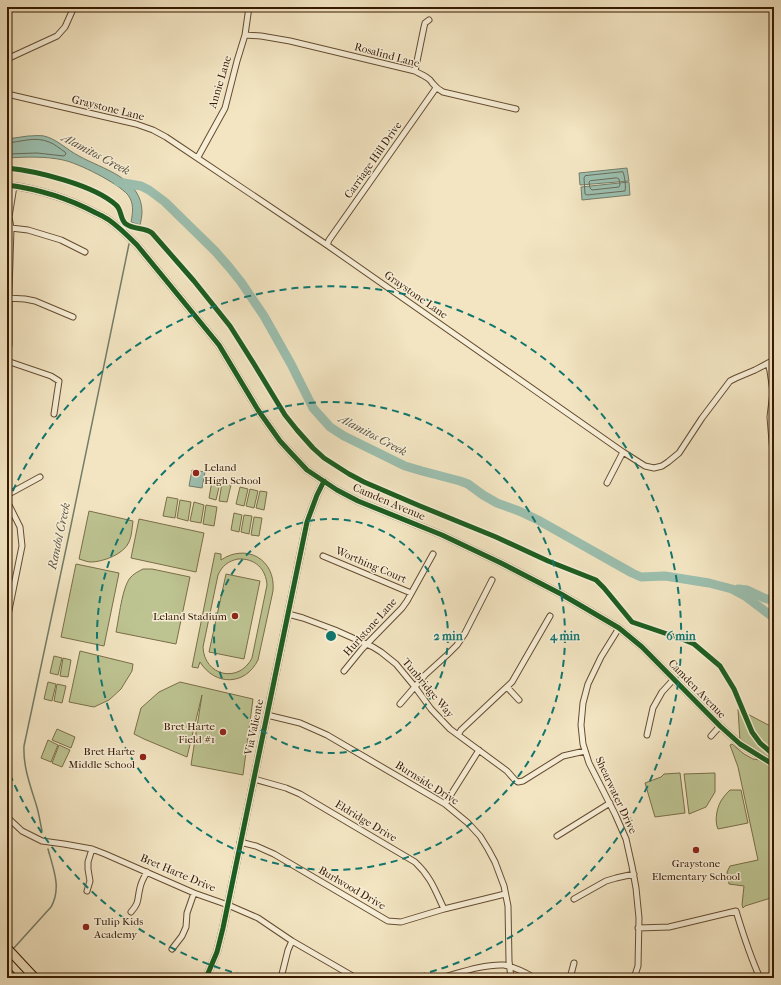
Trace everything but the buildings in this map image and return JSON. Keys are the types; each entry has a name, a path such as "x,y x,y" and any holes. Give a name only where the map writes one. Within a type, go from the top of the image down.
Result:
{"main road":[{"path":"10,951 35,978"},
{"path":"7,972 13,978"}],"street":[{"path":"7,59 57,36 65,27 74,7"},
{"name":"Annie Lane","path":"198,157 224,108 245,35 249,7"},
{"path":"415,71 424,26 429,20"},
{"name":"Rosalind Lane","path":"245,35 261,36 290,42 415,71 425,76 436,88 443,92 516,109"},
{"name":"Carriage Hill Drive","path":"327,245 436,88"},
{"name":"Graystone Lane","path":"7,94 136,124 153,130 166,137 198,157 327,245 645,466 654,468 662,466 679,452 730,381 774,360"},
{"path":"7,356 9,345 8,298 11,228 9,218 10,186"},
{"name":"Camden Avenue","path":"10,186 43,192 84,206 109,220 127,235 147,257 219,345 258,410 280,441 312,474 358,501 442,536 501,563 561,594 619,628 642,647 720,726 740,744 774,765"},
{"path":"11,228 28,230 61,240 85,252"},
{"path":"8,298 35,301 73,317"},
{"path":"7,361 51,376 59,381 54,414"},
{"path":"768,363 773,392 770,417 774,466"},
{"path":"607,483 624,452"},
{"path":"7,495 40,476"},
{"name":"Via Valiente","path":"206,978 217,952 228,905 307,522 317,495 324,482"},
{"path":"7,501 20,527 22,546 7,620"},
{"name":"Hurlstone Lane","path":"344,671 367,644 402,608 433,554"},
{"name":"Worthing Court","path":"323,556 411,593"},
{"path":"400,704 426,675 447,656 465,633 492,580"},
{"name":"Tunbridge Way","path":"288,614 335,630 373,646 396,664 431,709 442,720 458,735 518,782 563,756 585,751"},
{"path":"458,735 461,730 512,682 550,616"},
{"name":"Shearwater Drive","path":"619,628 592,674 585,690 581,712 581,725 585,751 591,770 610,803 626,839 634,874 638,928 638,966 634,978"},
{"path":"647,735 653,708 662,692 674,679"},
{"path":"507,687 519,700"},
{"name":"Burnside Drive","path":"267,715 300,723 327,735 445,804 468,823 480,836 495,862 504,886 508,906 511,978"},
{"path":"711,736 720,726"},
{"path":"445,804 479,750"},
{"name":"Eldridge Drive","path":"254,779 286,788 300,794 415,862 429,877 444,909"},
{"path":"557,836 610,803"},
{"name":"Bret Harte Drive","path":"7,817 22,831 42,841 92,849 194,893 258,918 292,941 356,978"},
{"name":"Burlwood Drive","path":"240,842 256,846 274,854 388,921 401,922 444,909 505,894"},
{"path":"87,892 90,881 88,862 92,849"},
{"path":"131,912 138,902 140,888 147,872"},
{"path":"574,899 606,881 634,874"},
{"path":"172,949 178,942 186,927 187,913 194,893"},
{"path":"638,928 669,927 736,911 744,937 760,978"},
{"path":"281,978 288,950 292,941"},
{"path":"570,978 574,963"},
{"path":"440,978 489,966 510,967 536,978"}],"green space":[{"path":"212,481 220,483 216,500 209,498"},
{"path":"222,483 231,485 227,502 219,501"},
{"path":"240,487 248,489 244,506 236,504"},
{"path":"250,489 258,491 254,508 246,506"},
{"path":"260,491 267,492 264,510 256,508"},
{"path":"167,497 178,499 175,518 163,516"},
{"path":"180,500 191,502 188,521 177,518"},
{"path":"194,502 204,505 201,523 190,521"},
{"path":"206,505 217,507 214,526 203,524"},
{"path":"89,511 133,521 130,540 118,554 96,562 79,559"},
{"path":"234,513 242,515 239,532 231,530"},
{"path":"244,515 252,516 249,534 241,532"},
{"path":"254,517 262,518 259,536 251,535"},
{"path":"139,519 204,533 196,572 131,558"},
{"path":"215,553 221,554 221,560 231,555 240,553 258,557 270,570 273,580 273,591 258,660 246,675 230,680 222,679 214,675 206,670 200,662 198,668 192,667","holes":["244,559 250,560 262,569 267,585 252,658 246,666 239,671 231,674 223,673 209,665 205,657 203,647 218,575 221,569 231,561"]},
{"path":"76,564 119,573 104,646 61,637"},
{"path":"143,569 152,569 190,577 176,644 116,632 127,583 133,575"},
{"name":"Leland Stadium","path":"226,574 260,581 244,659 209,652"},
{"path":"80,651 133,664 132,671 121,689 109,700 94,707 69,702"},
{"path":"54,656 62,658 58,675 50,673"},
{"path":"63,658 71,660 68,677 60,676"},
{"path":"48,682 56,684 52,701 44,699"},
{"path":"180,682 253,699 243,775 191,765 202,695 187,757 134,734 141,708 159,692"},
{"path":"57,684 66,686 62,703 54,701"},
{"path":"738,709 774,728 774,762 740,741"},
{"path":"57,729 75,737 71,748 52,740"},
{"path":"48,740 58,745 51,762 41,758"},
{"path":"732,744 744,754 753,759 760,760 774,769 774,897 745,906 743,908 744,886 729,884 727,872 730,866 758,860 738,767 730,745"},
{"path":"59,745 70,750 62,767 52,763"},
{"path":"680,773 685,813 655,817 645,783 661,777 664,774"},
{"path":"715,773 715,792 706,807 689,814 684,774"},
{"path":"730,790 741,790 748,823 718,829 716,818 718,809 721,801"}],"water":[{"path":"28,136 49,137 75,154 109,170 128,183 140,200 142,212 140,225 131,222 132,208 128,195 116,185 97,174 63,160 35,157 7,158 7,139"},
{"path":"627,168 629,181 580,185 579,173"},
{"path":"629,182 630,195 582,200 581,187"},
{"path":"192,470 205,472 202,488 189,486"}],"waterway":[{"name":"Alamitos Creek","path":"118,182 141,186 165,202 215,251 229,267 264,316 291,364 313,408 330,427 344,436 405,466 468,484 497,503 538,520 641,577 665,576 709,583 732,589 745,596 774,618"},
{"name":"Randol Creek","path":"42,831 38,811 29,783 24,746 129,244"},
{"path":"738,589 747,590 774,601"},
{"name":"Randol Creek","path":"13,949 51,907 54,900 56,893 56,878 48,849"}],"cycle path":[{"path":"7,168 34,172 80,185 94,191 118,207 126,224 152,233 194,281 230,326 285,415 313,448 324,458 364,482 596,580 632,622 694,644 720,666 734,689 752,732 760,743 774,755"},
{"path":"7,185 30,189 75,203 106,218 127,235 137,245 219,345 258,410 280,441 307,470 337,490 358,501 442,535 501,563 561,594 619,628 642,647 720,726 740,744 774,765"},
{"path":"206,978 217,952 223,928 307,522 324,481"}],"place":[{"name":"Leland High School","path":"196,473"},
{"name":"Leland Stadium","path":"235,616"},
{"name":"Bret Harte Field #1","path":"223,732"},
{"name":"Bret Harte Middle School","path":"143,757"},
{"name":"Graystone Elementary School","path":"696,850"},
{"name":"Tulip Kids Academy","path":"86,927"}]}
